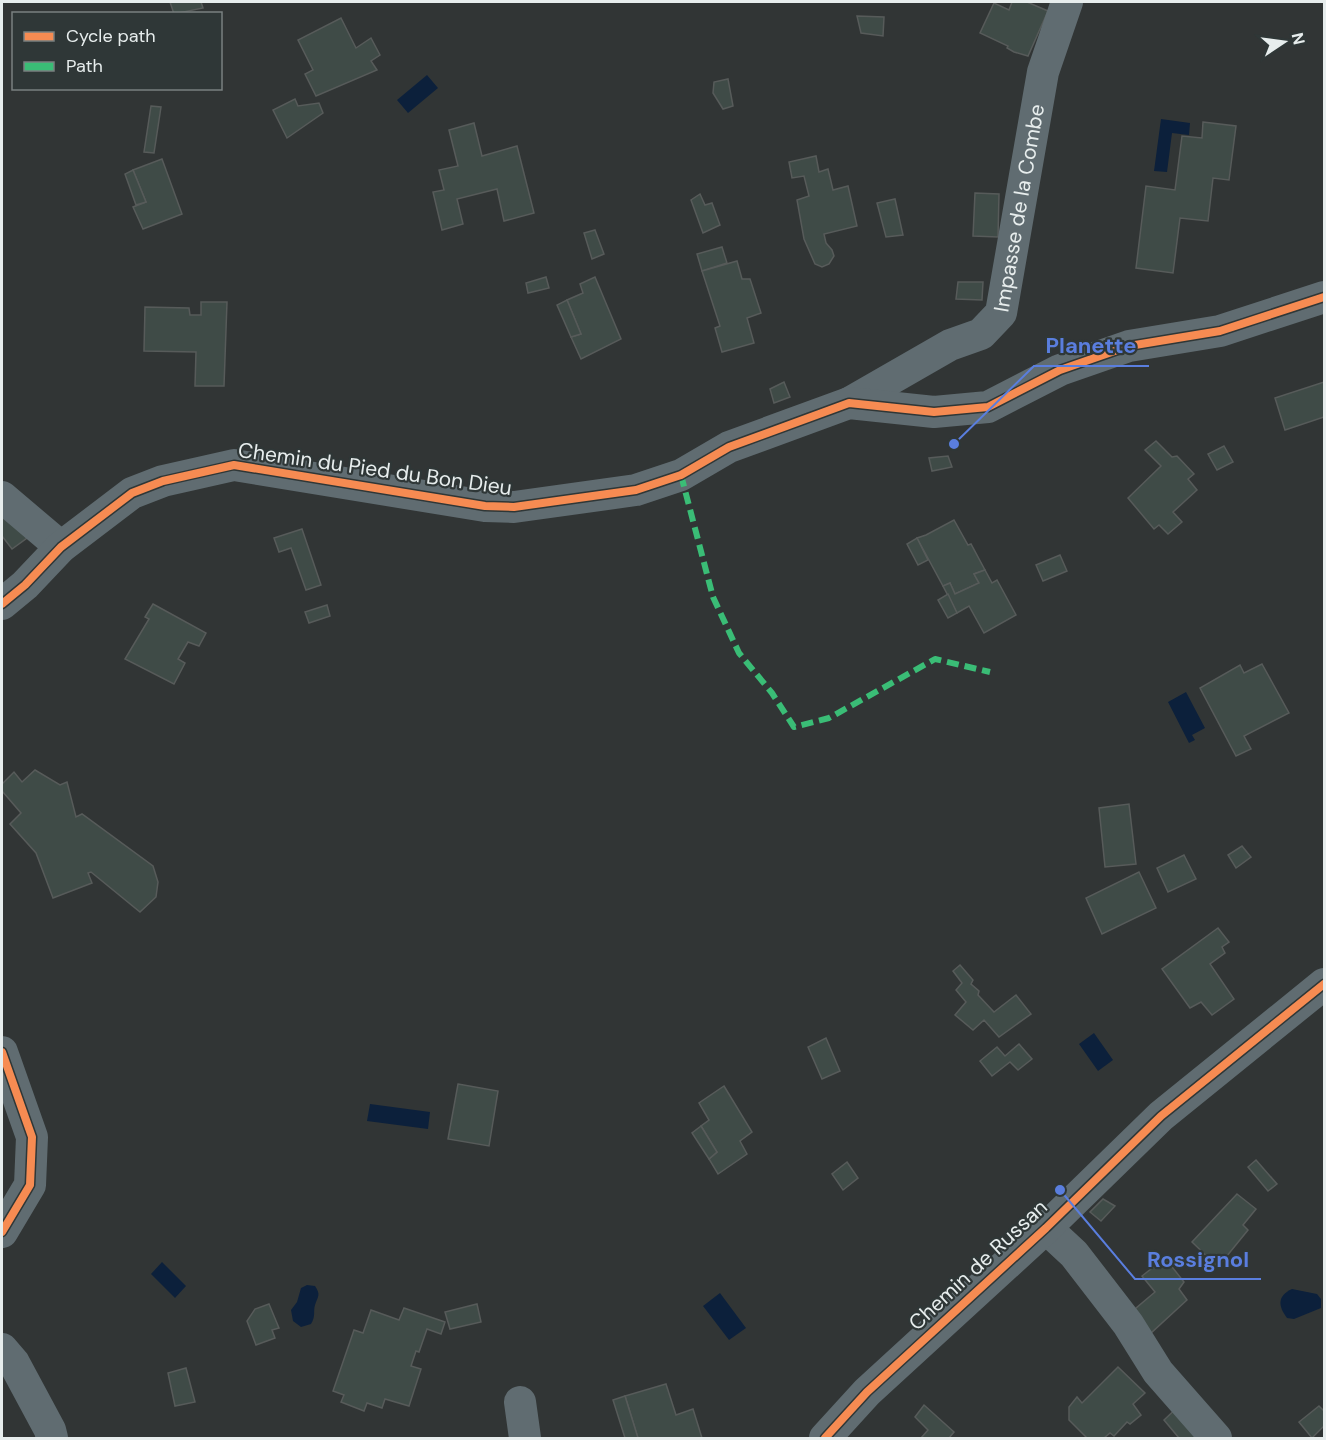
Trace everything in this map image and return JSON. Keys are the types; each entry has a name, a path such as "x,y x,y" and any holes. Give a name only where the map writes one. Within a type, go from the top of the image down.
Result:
{"street":[{"name":"Impasse de la Combe","path":"849,403 950,345 981,334 1001,314 1043,72 1067,2"},
{"name":"Chemin du Pied du Bon Dieu","path":"2,604 25,585 61,547 132,493 163,480 234,465 485,506 514,507 636,490 681,475 729,447 849,403 934,412 988,407 1060,370 1129,346 1220,331 1324,297"},
{"path":"2,496 61,547"},
{"name":"Chemin de Russan","path":"825,1438 867,1392 1046,1228 1161,1116 1324,984"},
{"path":"2,1052 32,1137 30,1185 2,1232"},
{"path":"1046,1228 1074,1254 1128,1324 1158,1372 1216,1438"},
{"path":"2,1349 14,1363 51,1430 52,1438"},
{"path":"520,1402 525,1438"}],"water":[{"path":"427,75 438,88 408,113 397,100"},
{"path":"1161,119 1190,123 1189,135 1172,133 1167,172 1154,171"},
{"path":"1186,692 1205,728 1192,735 1195,740 1189,743 1168,702"},
{"path":"1094,1033 1113,1060 1098,1071 1079,1044"},
{"path":"370,1104 430,1112 428,1129 367,1121"},
{"path":"162,1262 186,1286 175,1298 151,1274"},
{"path":"307,1285 315,1286 318,1296 311,1324 301,1327 293,1321 291,1310 297,1302 301,1288"},
{"path":"1292,1289 1317,1294 1321,1299 1321,1308 1294,1319 1287,1318 1280,1302 1281,1298"},
{"path":"720,1293 746,1328 729,1340 703,1306"}],"building":[{"path":"170,2 201,2 203,8 184,12 173,12"},
{"path":"1012,2 1027,2 1048,11 1028,56 1014,52 1007,48 1008,46 980,33 994,3 1009,10"},
{"path":"857,16 884,17 883,36 861,33"},
{"path":"341,18 356,48 371,38 380,55 371,61 377,70 316,96 305,74 313,70 298,40"},
{"path":"728,79 733,106 723,109 713,93 714,82"},
{"path":"295,99 298,106 319,103 323,113 287,138 273,110"},
{"path":"151,106 161,107 154,153 144,152"},
{"path":"1203,122 1236,126 1229,180 1213,178 1208,221 1180,218 1173,273 1136,268 1146,186 1175,190 1182,136 1202,138"},
{"path":"474,123 482,156 517,146 534,213 504,221 497,189 457,199 463,224 442,230 433,192 444,190 439,170 458,166 449,130"},
{"path":"816,156 819,172 828,169 833,190 848,186 857,226 824,234 826,243 834,256 829,264 822,267 815,264 804,239 797,200 809,196 804,176 792,178 789,162"},
{"path":"162,159 182,214 143,229 133,207 146,202 133,170"},
{"path":"133,170 146,202 136,205 125,174"},
{"path":"975,193 999,194 998,237 973,236"},
{"path":"700,194 705,205 712,203 720,225 703,233 691,200"},
{"path":"895,199 903,235 886,237 877,203"},
{"path":"595,230 604,254 592,259 584,233"},
{"path":"722,247 727,263 702,271 697,254"},
{"path":"737,261 742,279 750,279 761,313 747,318 754,343 722,352 715,328 720,326 702,271"},
{"path":"546,277 549,288 528,293 526,283"},
{"path":"595,277 621,339 581,359 571,337 581,334 567,300 583,293 580,284"},
{"path":"958,282 983,282 982,300 956,299"},
{"path":"567,300 581,334 571,337 557,305"},
{"path":"201,302 227,302 224,386 195,386 196,352 144,351 145,307 189,308 190,315 201,315"},
{"path":"784,382 790,397 774,403 770,389"},
{"path":"1324,382 1324,417 1285,430 1275,398"},
{"path":"1156,441 1172,457 1177,456 1194,474 1188,479 1197,490 1173,512 1182,522 1168,534 1159,525 1154,529 1128,498 1161,466 1145,450"},
{"path":"1224,446 1233,462 1217,470 1208,454"},
{"path":"948,456 952,467 932,471 929,458"},
{"path":"2,505 27,538 12,549 2,536"},
{"path":"954,520 968,545 971,544 985,570 974,574 979,583 955,594 950,583 943,586 917,538"},
{"path":"302,529 321,585 306,590 291,548 279,552 274,538"},
{"path":"917,538 928,560 918,565 907,544"},
{"path":"1060,555 1067,571 1043,581 1036,565"},
{"path":"985,570 992,583 997,580 1016,615 984,633 969,606 957,613 943,586 950,583 955,594 979,583 974,574"},
{"path":"948,594 957,613 948,618 938,600"},
{"path":"153,604 206,633 199,646 188,642 178,659 185,663 174,684 125,659 149,619 145,617"},
{"path":"327,605 330,616 309,623 305,612"},
{"path":"1262,664 1289,713 1244,736 1251,749 1236,756 1200,688 1240,665 1244,673"},
{"path":"35,770 60,785 67,782 76,817 82,814 153,866 158,882 156,897 140,912 91,872 88,873 92,883 53,898 36,853 10,824 21,813 2,791 2,784 14,772 22,782"},
{"path":"1129,804 1136,864 1105,867 1099,808"},
{"path":"1242,846 1251,857 1236,868 1228,855"},
{"path":"1184,855 1196,879 1168,892 1157,868"},
{"path":"1139,872 1156,908 1102,934 1086,898"},
{"path":"1218,928 1229,942 1222,947 1225,953 1210,964 1234,999 1212,1015 1201,1002 1190,1008 1162,969"},
{"path":"960,965 973,980 971,984 979,991 978,995 994,1012 1016,995 1031,1014 999,1037 984,1020 973,1030 955,1015 966,1002 956,990 962,983 953,971"},
{"path":"826,1038 840,1071 822,1079 808,1047"},
{"path":"1019,1044 1032,1059 1018,1070 1010,1062 992,1076 980,1061 997,1047 1005,1056"},
{"path":"458,1084 498,1091 489,1146 448,1139"},
{"path":"724,1086 752,1132 740,1141 747,1154 718,1174 709,1159 717,1152 701,1126 709,1120 699,1103"},
{"path":"701,1126 717,1152 709,1159 692,1133"},
{"path":"1256,1160 1277,1184 1268,1191 1248,1167"},
{"path":"847,1162 858,1178 843,1190 832,1174"},
{"path":"1237,1194 1256,1209 1243,1225 1248,1230 1218,1267 1192,1242"},
{"path":"1103,1199 1115,1206 1101,1221 1090,1212"},
{"path":"1165,1258 1184,1282 1179,1289 1187,1300 1151,1333 1135,1309 1155,1292 1142,1276"},
{"path":"269,1304 279,1328 272,1330 275,1338 256,1345 247,1321 255,1309"},
{"path":"477,1304 481,1322 450,1329 445,1312"},
{"path":"404,1308 445,1322 441,1334 427,1329 419,1352 416,1351 411,1366 421,1369 409,1406 385,1399 382,1408 367,1403 364,1411 341,1402 344,1395 333,1391 354,1330 363,1333 371,1310 399,1320"},
{"path":"1118,1367 1145,1393 1133,1404 1141,1415 1130,1424 1127,1422 1114,1436 1110,1433 1104,1438 1087,1438 1069,1420 1069,1407 1077,1397 1082,1403"},
{"path":"186,1368 195,1402 175,1406 168,1373"},
{"path":"666,1384 676,1415 693,1409 702,1438 638,1438 625,1396"},
{"path":"625,1396 638,1438 625,1438 613,1400"},
{"path":"1181,1404 1200,1438 1179,1438 1164,1420"},
{"path":"924,1405 954,1432 949,1438 921,1438 928,1430 915,1417"},
{"path":"1319,1406 1324,1411 1324,1426 1312,1438 1299,1422"}],"marked path":[{"path":"681,475 713,597 739,653 772,693 794,727 829,718 935,659 990,672"}],"cycle path":[{"path":"2,604 25,585 61,547 132,493 163,481 234,465 485,506 514,507 636,490 681,475 729,447 849,403 934,412 988,407 1060,370 1129,346 1220,331 1324,297"},
{"path":"825,1438 867,1392 1046,1228 1161,1116 1324,984"},
{"path":"2,1052 32,1137 30,1185 2,1232"}],"place":[{"name":"Planette","path":"954,444"},
{"name":"Rossignol","path":"1060,1190"}]}
